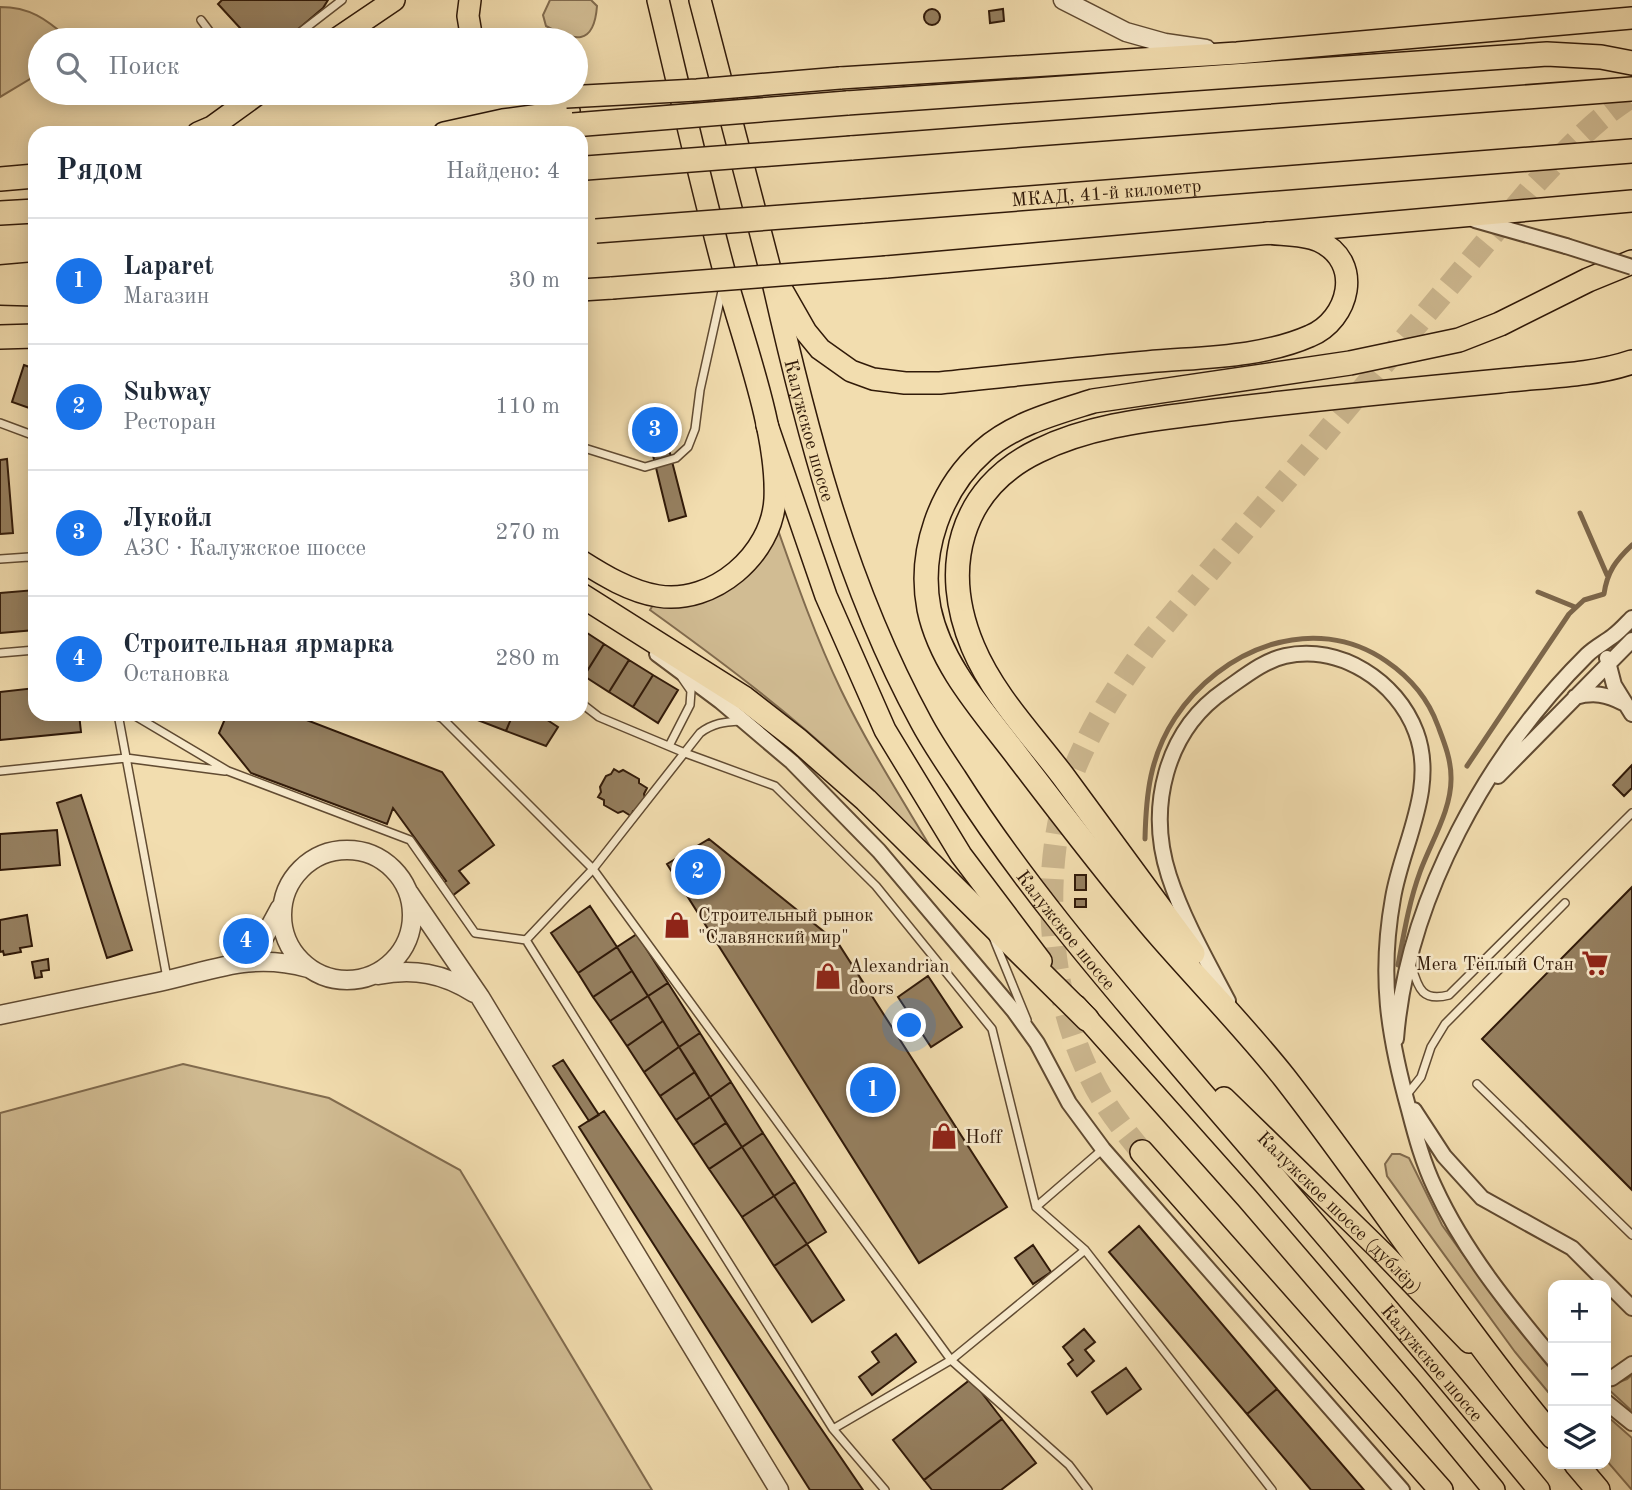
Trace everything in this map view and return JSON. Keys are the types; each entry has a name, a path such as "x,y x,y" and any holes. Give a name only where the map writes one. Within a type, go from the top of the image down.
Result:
{"highway":[{"path":"514,126 569,111 847,103 1547,54 1601,57 1632,63"},
{"path":"588,169 1632,89"},
{"name":"МКАД, 41-й километр","path":"589,231 1632,151"},
{"path":"0,179 28,177"},
{"path":"0,213 28,211"},
{"path":"1261,1049 1158,934 1086,847 965,688 947,658 929,608 927,578 930,543 941,508 959,476 984,449 1016,429 1052,414 1093,401 1350,363 1459,340 1500,324 1588,280 1632,264"},
{"path":"0,277 28,275"},
{"path":"0,337 28,335"},
{"path":"1502,1376 1261,1049 1117,847 988,676 970,639 957,593 956,566 962,537 973,511 988,487 1012,466 1037,451 1099,428 1293,401 1581,372 1632,362"},
{"path":"588,599 744,698 799,740 866,800 1087,1019"},
{"path":"1142,1152 1441,1490"},
{"name":"Калужское шоссе (дублёр)","path":"1502,1376 1548,1431"},
{"path":"1580,1469 1598,1490"}],"main road":[{"path":"353,28 394,0"},
{"path":"470,0 470,28"},
{"path":"644,0 669,46"},
{"path":"588,565 620,582 656,596 680,597 707,590 750,560 762,544 771,523 775,500 767,425 725,273 658,0"},
{"path":"700,0 770,269 806,332 833,360 851,370 873,379 940,383 1241,353 1294,342 1329,325 1341,309 1347,296 1345,268 1336,252 1318,240 1267,233"},
{"path":"476,126 697,90 840,78 1237,53 1632,18"},
{"path":"1556,95 1632,79"},
{"path":"213,126 242,105"},
{"path":"557,105 569,111"},
{"path":"588,290 886,267 1632,201"},
{"name":"Калужское шоссе","path":"770,269 796,384 821,477 856,579 921,723 989,830 1045,904 1539,1490"},
{"path":"0,294 28,295"},
{"name":"Калужское шоссе","path":"767,425 848,652 884,730 961,855 1022,938 1087,1019 1247,1198 1494,1490"},
{"name":"Калужское шоссе (дублёр)","path":"1120,996 1385,1255 1502,1376"}],"street":[{"path":"1063,0 1126,32 1165,43 1237,53"},
{"path":"1443,218 1480,221 1632,264"},
{"path":"605,610 792,762 879,851 1037,1043 1069,1103 1103,1149 1402,1490"},
{"path":"1395,1052 1397,1024 1409,960 1420,920 1434,880 1480,795 1506,753 1551,694 1588,655 1632,618"},
{"path":"1612,637 1607,665 1628,708"},
{"path":"1480,795 1632,640"},
{"path":"1231,1007 1195,936 1169,875 1161,840 1160,817 1161,791 1167,767 1175,746 1201,709 1250,673 1283,657 1318,654 1336,657 1366,671 1396,699 1409,715 1422,755 1421,795 1394,892 1386,943 1386,1001 1405,1097 1421,1155 1436,1191 1478,1261 1548,1353"},
{"path":"1575,697 1596,694 1614,698 1628,708"},
{"path":"234,964 260,944 270,931 294,877 313,859 337,850 362,852 374,856 395,871 480,997 779,1490"},
{"path":"369,977 391,964 406,943 412,918 409,893"},
{"path":"283,900 282,925 285,938 298,960 308,968 331,979 357,980 412,971 431,974 464,987 480,997"},
{"path":"0,1015 234,964 272,961 308,968"},
{"path":"1405,1097 1444,1156 1482,1198 1572,1248 1632,1308"},
{"path":"1611,1378 1632,1364"},
{"path":"1611,1406 1632,1423"}],"lane":[{"path":"306,28 342,0"},
{"path":"201,20 207,28"},
{"path":"588,449 645,467 676,458 688,447 695,429 700,390 725,273"},
{"path":"0,423 28,433"},
{"path":"0,559 28,557"},
{"path":"0,653 28,651"},
{"path":"669,746 690,705 691,691 678,671"},
{"path":"588,708 599,716 685,753 775,786 876,886 992,1029 1036,1207 1085,1250 1272,1490"},
{"path":"119,721 168,980"},
{"path":"144,721 228,771 410,841 475,933 526,940"},
{"path":"445,721 593,869 950,1360 1069,1465 1088,1490"},
{"path":"526,940 593,869 700,733 709,726 722,722 743,721"},
{"path":"0,771 126,758 228,771"},
{"path":"1409,960 1416,982 1423,993 1436,998 1449,995 1632,813"},
{"path":"961,855 973,886"},
{"path":"977,896 1037,1043"},
{"path":"1405,1097 1422,1077 1431,1047 1445,1024 1565,902"},
{"path":"526,940 833,1429 885,1490"},
{"path":"1477,1084 1632,1235"},
{"path":"1036,1207 1103,1149"},
{"path":"833,1429 950,1360 1085,1250"}],"shaded area":[{"path":"550,0 591,0 597,6 592,29 588,33 588,28 550,28 546,26 543,15"},
{"path":"0,7 20,9 37,15 56,28 28,28 28,80 0,97"},
{"path":"778,530 815,631 851,711 934,853 799,724 650,610 653,605 681,605"},
{"path":"183,1064 329,1098 460,1170 652,1490 0,1490 0,1113"},
{"path":"1392,1154 1409,1158 1442,1225 1505,1313 1548,1366 1548,1392 1515,1352 1387,1176 1385,1164"},
{"path":"1632,1375 1632,1411 1611,1392 1611,1385"},
{"path":"1611,1419 1632,1438 1632,1490 1611,1466"}],"building":[{"path":"222,0 328,0 323,8 300,28 240,28 218,4"},
{"path":"929,9 935,9 940,17 938,23 929,25 924,20 924,14"},
{"path":"1003,9 1004,21 990,23 989,11"},
{"path":"24,365 28,366 28,408 12,402"},
{"path":"654,410 660,411 668,419 668,431 660,439 654,440 648,439 640,431 639,425 640,419 648,411"},
{"path":"665,434 686,516 669,521 649,439 658,439"},
{"path":"7,459 13,533 0,534 0,460"},
{"path":"28,591 28,631 0,633 0,593"},
{"path":"588,634 604,644 588,670"},
{"path":"604,644 629,660 609,692 588,679 588,670"},
{"path":"629,660 653,675 633,707 609,692"},
{"path":"653,675 678,690 658,723 633,707"},
{"path":"28,689 28,721 80,721 81,732 0,740 0,692"},
{"path":"224,721 309,721 442,772 494,845 459,871 469,883 452,896 442,883 446,881 393,808 387,824 251,773 219,733"},
{"path":"480,721 510,721 506,731"},
{"path":"510,721 549,721 558,727 546,746 506,731"},
{"path":"1632,765 1632,788 1624,796 1613,785"},
{"path":"614,769 619,772 623,770 639,779 639,783 647,788 645,799 631,816 623,811 618,813 604,805 604,800 598,797 606,776"},
{"path":"81,795 132,950 107,958 57,803"},
{"path":"57,830 60,865 0,870 0,834"},
{"path":"709,839 838,943 1007,1207 919,1263 667,864"},
{"path":"1075,875 1086,875 1086,890 1075,890"},
{"name":"Мега Тёплый Cтан","path":"1632,887 1632,1190 1482,1039"},
{"path":"1075,899 1086,899 1086,907 1075,907"},
{"path":"590,906 617,947 578,973 551,933"},
{"path":"27,915 32,946 20,948 21,952 4,955 3,951 0,952 0,920"},
{"path":"637,934 668,983 648,996 617,947"},
{"path":"617,947 632,971 593,997 578,973"},
{"path":"48,959 49,970 41,971 42,977 35,978 32,962"},
{"path":"632,971 648,996 610,1021 593,997"},
{"path":"928,976 962,1027 931,1047 898,997"},
{"path":"668,983 700,1033 679,1047 648,996"},
{"path":"648,996 663,1021 627,1046 610,1021"},
{"path":"663,1021 679,1047 644,1072 627,1046"},
{"path":"700,1033 731,1082 710,1097 679,1047"},
{"path":"679,1047 695,1072 660,1096 644,1072"},
{"path":"563,1060 599,1115 589,1121 553,1066"},
{"path":"695,1072 710,1097 676,1120 660,1096"},
{"path":"731,1082 763,1133 742,1147 710,1097"},
{"path":"710,1097 726,1123 693,1145 676,1120"},
{"path":"604,1111 863,1490 810,1490 579,1127"},
{"path":"726,1123 742,1147 709,1169 693,1145"},
{"path":"763,1133 795,1182 774,1196 742,1147"},
{"path":"742,1147 774,1196 742,1217 709,1169"},
{"path":"795,1182 826,1232 807,1244 774,1196"},
{"path":"774,1196 807,1244 774,1266 742,1217"},
{"path":"1139,1226 1277,1389 1247,1414 1109,1252"},
{"path":"807,1244 844,1300 812,1322 774,1266"},
{"path":"1033,1245 1051,1272 1033,1284 1015,1258"},
{"path":"1084,1329 1095,1342 1085,1350 1094,1361 1077,1376 1068,1364 1073,1360 1063,1347"},
{"path":"896,1334 916,1362 872,1395 859,1377 879,1362 872,1352"},
{"path":"1126,1368 1141,1389 1107,1414 1092,1392"},
{"path":"971,1379 1002,1419 924,1480 893,1440"},
{"path":"1277,1389 1364,1490 1311,1490 1247,1414"},
{"path":"1002,1419 1036,1463 1001,1490 932,1490 924,1480"}],"waterway":[{"path":"1580,513 1607,575"},
{"path":"1467,766 1569,614 1584,600 1604,594 1613,567 1632,545"},
{"path":"1538,592 1575,607"},
{"path":"1145,839 1148,791 1160,747 1175,718 1194,694 1217,673 1243,656 1270,645 1299,639 1329,639 1358,646 1386,661 1418,689 1434,716 1451,770 1448,801 1416,883 1398,965"}],"tunnel":[{"path":"1142,1152 1121,1126 1091,1078 1064,1004 1056,964 1052,923 1056,840 1064,801 1083,748 1109,701 1150,642 1534,185 1593,126 1632,96"}],"place":[{"name":"Лукойл","path":"655,430"},
{"name":"Subway","path":"698,872"},
{"name":"Строительный рынок \"Славянский мир\"","path":"677,925"},
{"name":"Строительная ярмарка","path":"246,941"},
{"name":"Мега Тёплый Cтан","path":"1595,963"},
{"name":"Alexandrian doors","path":"828,976"},
{"name":"Laparet","path":"873,1090"},
{"name":"Hoff","path":"944,1136"}]}
